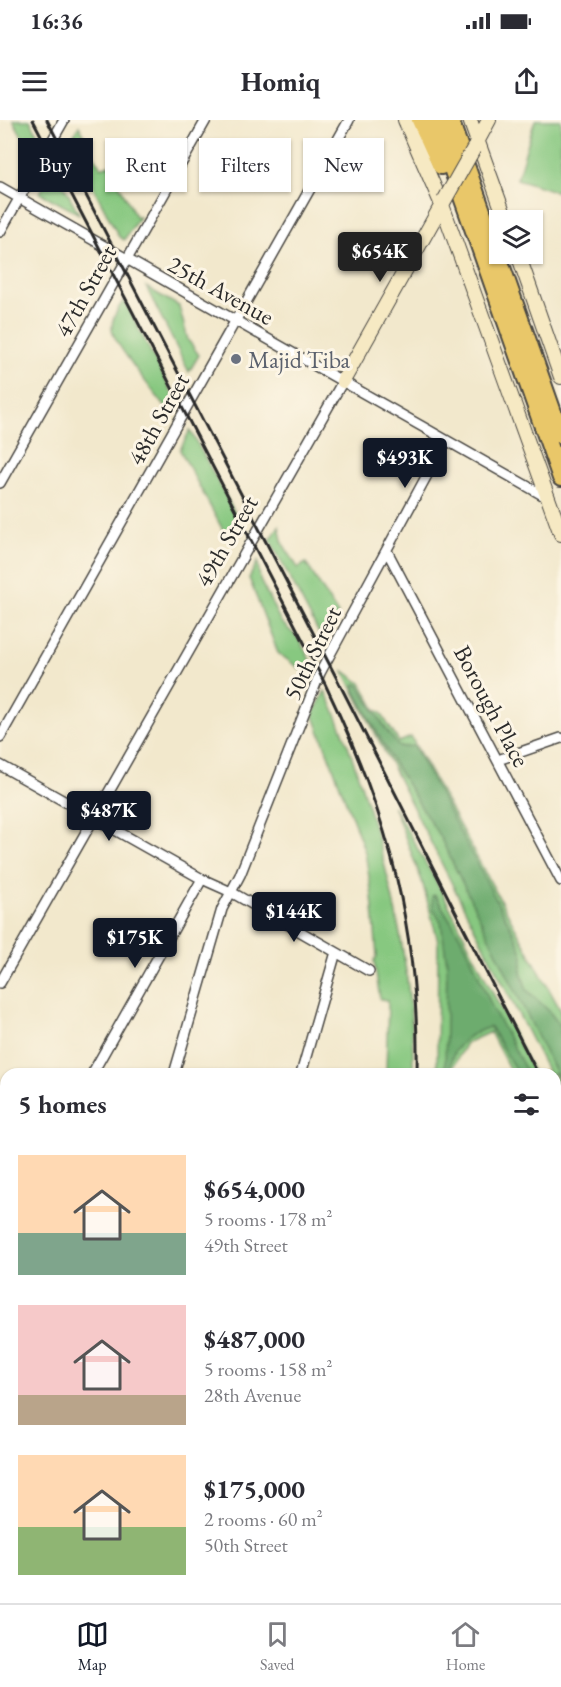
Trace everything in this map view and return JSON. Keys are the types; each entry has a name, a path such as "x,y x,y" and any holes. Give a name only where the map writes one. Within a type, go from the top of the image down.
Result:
{"highway":[{"path":"420,120 461,211 509,344 555,440"},
{"path":"435,120 515,342 555,440"},
{"path":"450,120 555,440 561,478"}],"street":[{"path":"0,232 64,120"},
{"name":"47th Street","path":"0,483 206,120"},
{"name":"48th Street","path":"0,737 186,412 235,320 349,120"},
{"path":"405,120 443,203 561,534"},
{"path":"470,120 476,144 502,210"},
{"name":"49th Street","path":"0,983 489,120"},
{"name":"25th Avenue","path":"0,187 549,498"},
{"path":"521,264 561,377"},
{"name":"50th Street","path":"176,1068 222,909 240,875 320,673 446,440"},
{"name":"Borough Place","path":"387,550 561,881"},
{"path":"498,760 561,738"},
{"path":"0,765 369,971"},
{"path":"95,1068 202,879"},
{"path":"303,1068 336,952"}],"green space":[{"path":"13,120 30,120 38,135 37,138 23,138"},
{"path":"535,120 561,120 561,193 517,179"},
{"path":"79,126 85,138 72,138"},
{"path":"93,153 101,168 105,166 105,192 123,192 136,217 139,217 124,240 119,237 93,187"},
{"path":"67,192 79,214 40,193"},
{"path":"146,287 179,306 188,340 199,355 189,372"},
{"path":"124,300 174,397 168,410 120,347 112,330 117,310"},
{"path":"190,430 243,528 235,542 225,534 180,450"},
{"path":"279,526 283,544 298,568 306,563 338,614 327,637 324,631 321,637 270,540"},
{"path":"258,561 260,580 281,622 298,638 310,660 303,671 278,653 249,578"},
{"path":"343,670 361,683 376,710 381,713 399,742 411,737 561,1011 561,1068 546,1068"},
{"path":"359,685 399,747 414,746 517,939 523,956 521,972 527,990 549,1011 561,1027 561,1068 553,1068 440,837 393,762 354,686"},
{"path":"325,691 343,732 377,836 394,903 406,971 413,1068 386,1068 388,1000 380,999 374,961 377,956 372,896 365,852 313,714"},
{"path":"393,805 442,892 531,1068 509,1068 490,1032 466,1043 453,1068 437,1068 438,941 422,881"},
{"path":"435,895 466,946 494,1011 525,1068 514,1068 490,1027 461,1043 450,1068 445,1068 447,964 441,922 433,908 432,896"}],"railway":[{"path":"33,120 310,654 357,756 376,806 403,909 412,962 417,1068"},
{"path":"47,120 336,677 535,1068"}],"place":[{"name":"Majid Tiba","path":"236,359"}]}
